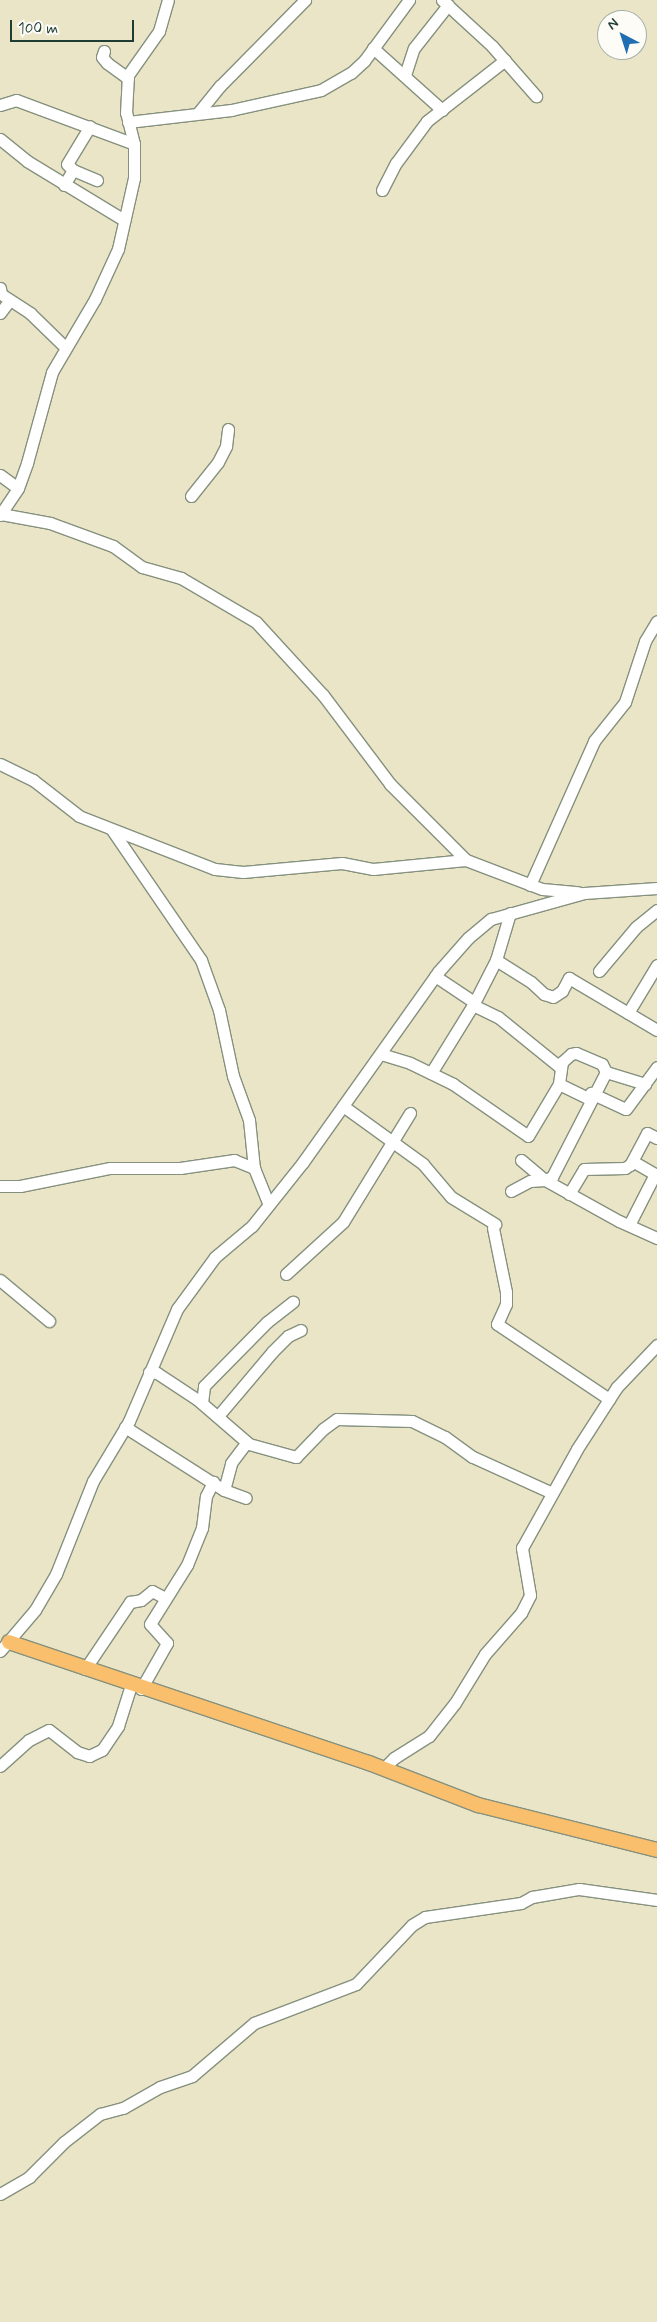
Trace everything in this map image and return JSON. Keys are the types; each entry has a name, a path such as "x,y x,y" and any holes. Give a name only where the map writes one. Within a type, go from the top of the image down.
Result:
{"main road":[{"path":"3,1644 85,1669 383,1769 478,1805 657,1850"}],"street":[{"path":"168,0 159,31 128,78 128,122 134,144 134,178 109,270 52,372 38,434 18,488 0,515 50,524 113,546 142,567 180,578 256,622 324,695 390,784 466,860 530,885 584,893"},
{"path":"198,113 220,86 305,0"},
{"path":"128,122 231,110 321,90 351,73 373,48 409,0"},
{"path":"405,75 414,48 445,3 505,60 536,96"},
{"path":"373,48 442,110"},
{"path":"104,51 102,57 107,64 128,78"},
{"path":"382,190 414,137 427,120 505,60"},
{"path":"0,105 16,100 134,144"},
{"path":"90,126 67,164 73,170 97,180"},
{"path":"0,139 64,185 124,220"},
{"path":"64,185 73,170"},
{"path":"0,288 1,294 30,313 66,348"},
{"path":"0,312 9,301"},
{"path":"191,496 218,462 226,446 228,429"},
{"path":"0,476 18,488"},
{"path":"530,885 594,741 624,702 645,641 657,621"},
{"path":"0,764 33,780 78,816 215,869 243,872 342,863 373,869 466,860"},
{"path":"112,829 201,960 218,1010 233,1076 249,1120 254,1168 268,1203"},
{"path":"3,1644 35,1610 56,1574 93,1481 125,1427 177,1309 215,1257 252,1226 268,1203 304,1162 435,976 474,933 491,919 584,893 657,888"},
{"path":"600,971 636,927 657,910"},
{"path":"431,1073 474,1004 496,960 510,914"},
{"path":"496,960 531,982 544,994 553,997 562,991 569,978 657,1030"},
{"path":"628,1013 657,965"},
{"path":"435,976 474,1004 498,1018 561,1068"},
{"path":"381,1054 431,1073 452,1084 528,1136 560,1084 561,1068 570,1054 576,1053 602,1064 606,1072 645,1084"},
{"path":"594,1094 626,1109 657,1067"},
{"path":"511,1191 530,1181 545,1180 552,1177 606,1072"},
{"path":"560,1084 588,1098 594,1094"},
{"path":"343,1106 392,1139 424,1164 451,1197 494,1226 506,1292 506,1304 497,1324 609,1399"},
{"path":"286,1274 343,1222 370,1181 392,1139 410,1113"},
{"path":"630,1165 647,1133 657,1138"},
{"path":"0,1186 20,1186 110,1168 180,1168 234,1160 254,1168"},
{"path":"522,1160 545,1180 569,1194 657,1238"},
{"path":"569,1194 584,1170 630,1165 634,1162 655,1174 629,1225"},
{"path":"0,1280 50,1321"},
{"path":"202,1403 204,1386 267,1322 293,1302"},
{"path":"218,1416 272,1352 288,1336 302,1330"},
{"path":"383,1769 429,1736 455,1703 485,1654 521,1613 530,1595 522,1548 552,1493 624,1376 657,1344"},
{"path":"149,1372 157,1374 202,1403 247,1442 296,1457 323,1429 337,1419 412,1421 445,1437 480,1460 552,1493"},
{"path":"125,1427 224,1490 246,1498"},
{"path":"224,1490 231,1463 247,1442"},
{"path":"0,1766 29,1740 49,1730 77,1752 89,1756 102,1750 118,1726 136,1687 167,1643 150,1624 187,1565 202,1528 206,1496 213,1482"},
{"path":"85,1669 130,1602 141,1600 152,1591 165,1598"},
{"path":"0,2194 29,2177 64,2142 100,2114 123,2108 160,2088 192,2076 254,2024 356,1984 412,1925 425,1917 522,1903 532,1897 580,1889 657,1900"}]}
